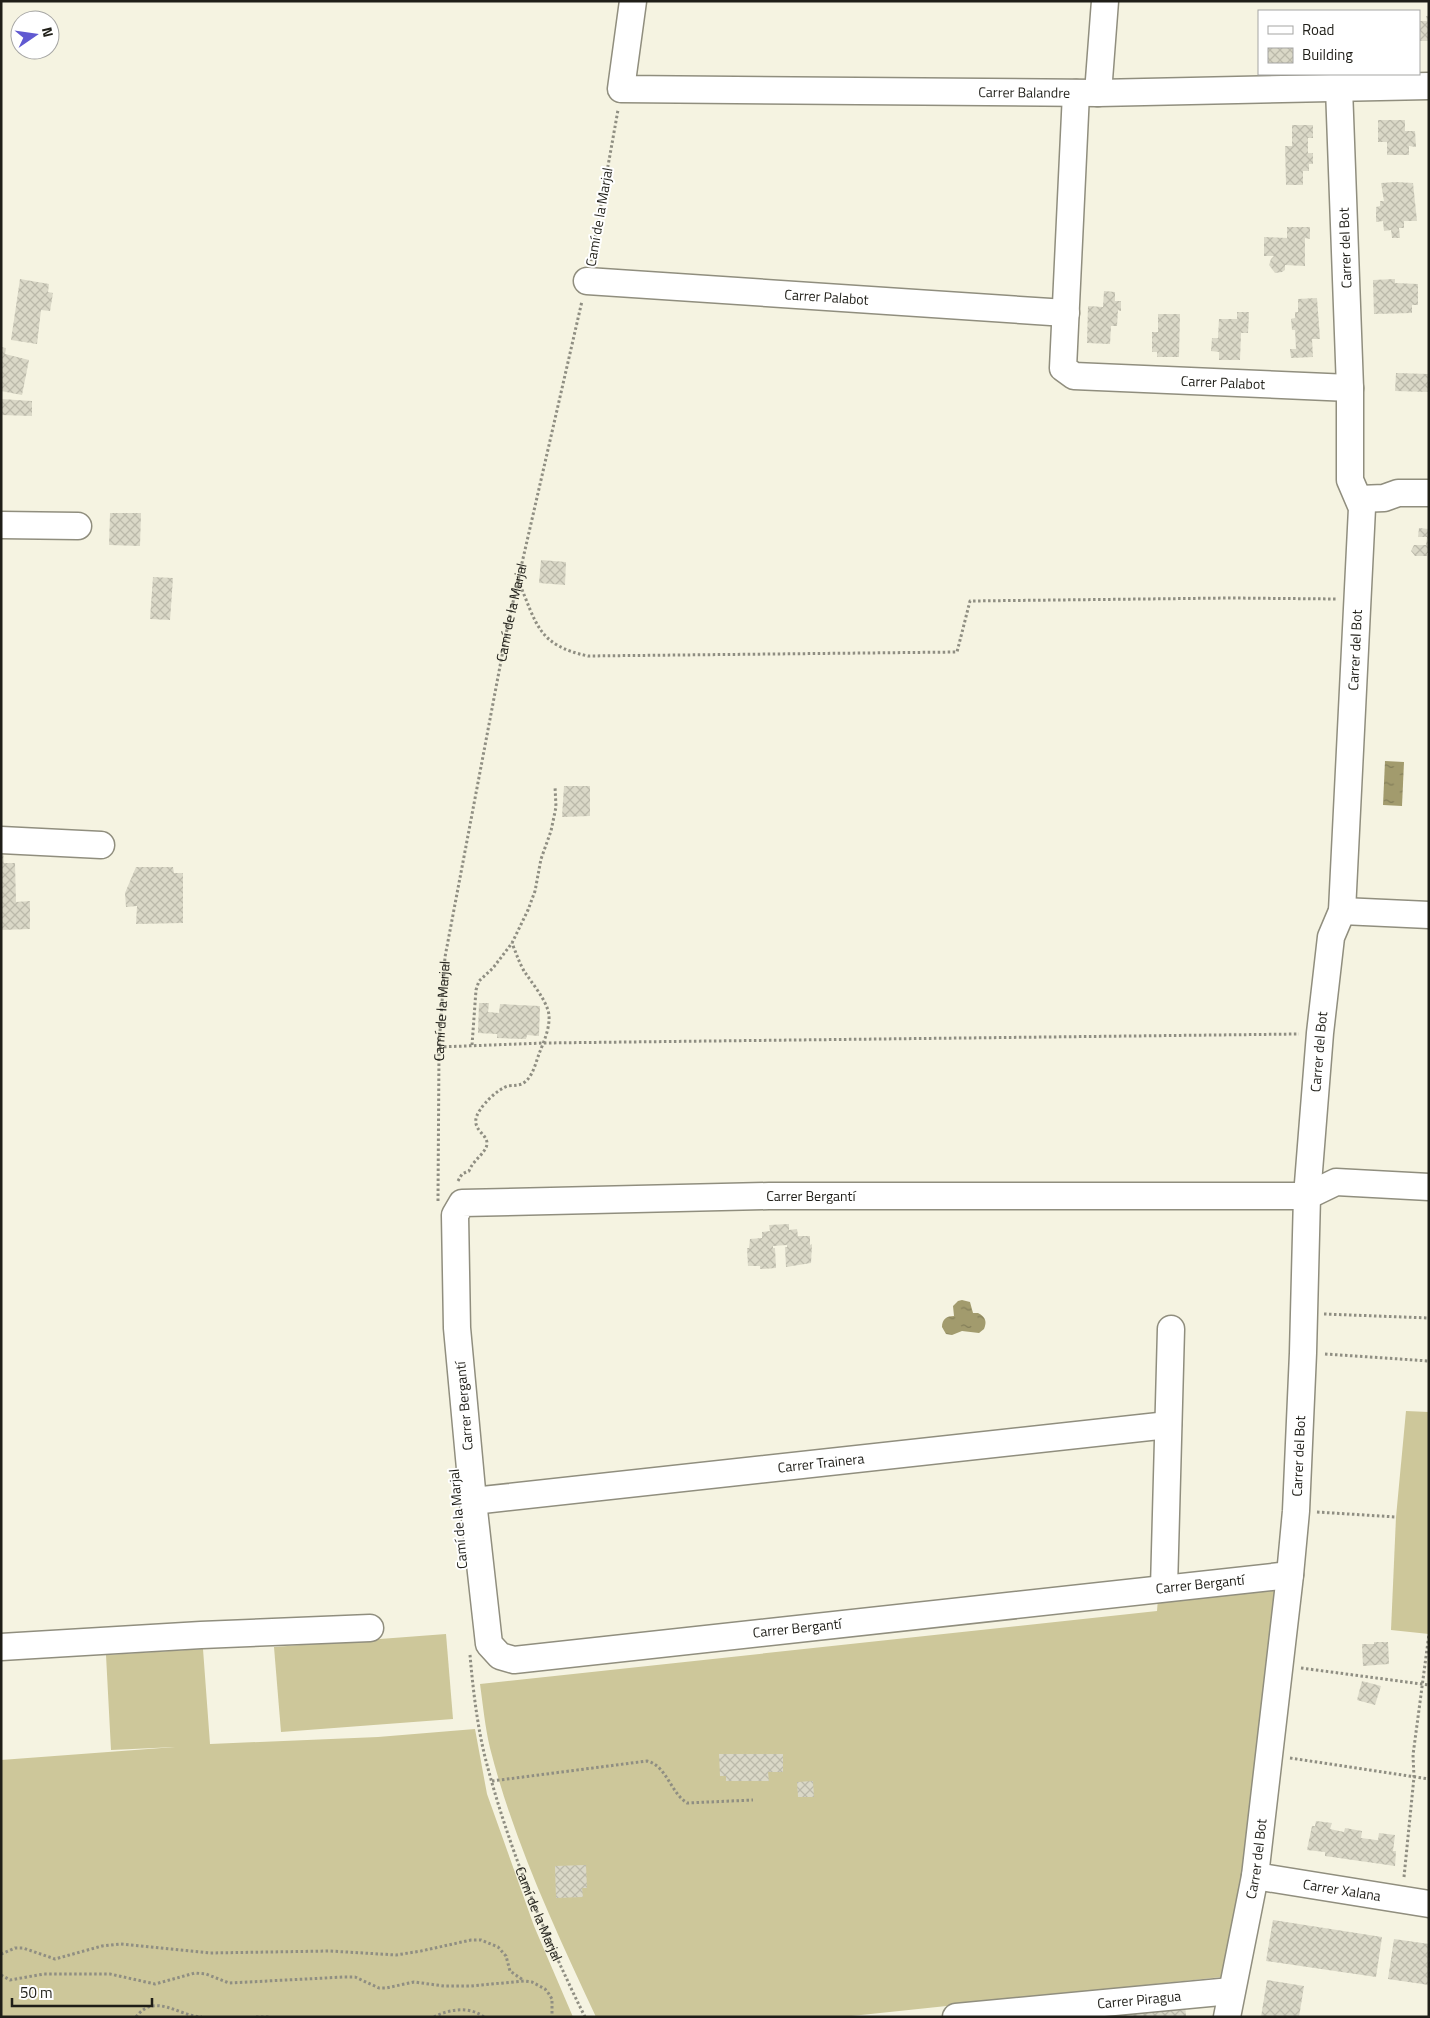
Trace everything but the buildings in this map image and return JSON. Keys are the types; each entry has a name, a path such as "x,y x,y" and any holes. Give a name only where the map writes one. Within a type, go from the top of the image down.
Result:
{"street":[{"path":"621,89 633,1"},
{"name":"Carrer Palabot","path":"1105,1 1087,93 1066,313 1064,368 1074,376 1350,388"},
{"name":"Carrer Balandre","path":"621,89 1087,93 1429,86"},
{"name":"Carrer del Bot","path":"1227,2017 1255,1876 1290,1575 1296,1511 1307,1196 1320,1033 1331,937 1342,911 1362,508 1359,498 1352,489 1350,480 1350,388 1338,88"},
{"name":"Carrer Palabot","path":"587,281 1066,313"},
{"path":"1359,498 1384,498 1398,493 1429,493"},
{"path":"1,525 78,526"},
{"path":"1,840 101,845"},
{"path":"1342,911 1429,915"},
{"path":"1307,1196 1336,1182 1429,1187"},
{"name":"Carrer Bergantí","path":"1290,1575 514,1660 500,1656 489,1644 473,1501 457,1328 455,1215 450,1206 769,1196 1307,1196"},
{"path":"1164,1588 1171,1329"},
{"name":"Carrer Trainera","path":"473,1501 1168,1425"},
{"path":"1,1646 370,1628"},
{"name":"Carrer Xalana","path":"1255,1876 1429,1904"},
{"name":"Carrer Piragua","path":"956,2017 1232,1991"}],"path":[{"name":"Camí de la Marjal","path":"450,1206 439,1048 445,956 518,580 587,281 621,89"},
{"path":"518,580 541,633 560,647 588,656 957,652 970,601 1230,598 1356,599"},
{"path":"472,1045 476,990 479,981 512,943 535,891 540,860 551,831 556,807 555,786"},
{"path":"450,1206 457,1188 457,1182 462,1174 469,1171 472,1163 484,1152 487,1144 487,1139 479,1132 476,1118 484,1105 501,1089 519,1086 527,1081 544,1043 548,1026 548,1011 523,970 512,943"},
{"path":"439,1048 544,1043 1320,1033"},
{"path":"1304,1313 1429,1318"},
{"path":"1303,1353 1429,1361"},
{"path":"1296,1511 1396,1517"},
{"path":"1402,1900 1414,1777 1412,1755 1429,1634"},
{"name":"Camí de la Marjal","path":"469,1647 474,1697 485,1755 505,1823 543,1925 585,2017"},
{"path":"1280,1665 1429,1685"},
{"path":"1270,1754 1429,1779"},
{"path":"492,1781 647,1761 659,1766 677,1794 687,1803 752,1800"},
{"path":"1,1954 15,1948 23,1948 55,1959 102,1946 120,1944 210,1953 330,1951 396,1954 421,1951 449,1943 476,1940 498,1947 506,1956 510,1971 524,1981"},
{"path":"1,1975 10,1980 44,1974 110,1974 155,1984 194,1973 206,1974 229,1983 344,1977 355,1978 379,1988 414,1982 444,1986 471,1986 524,1981 539,1984 549,1994 552,2000 552,2017"},
{"path":"136,2017 142,2009 150,2005 161,2005 202,2017"},
{"path":"434,2017 449,2010 474,2011 484,2017"},
{"path":"256,2017 270,2017"}],"shaded area":[{"path":"1406,1411 1429,1412 1429,1634 1391,1630 1396,1517"},
{"path":"1277,1587 1231,1973 1222,1977 842,2017 596,2017 551,1918 511,1817 490,1748 480,1684 1157,1611 1158,1598"},
{"path":"446,1634 453,1719 281,1732 274,1647"},
{"path":"203,1649 210,1744 378,1737 475,1729 487,1794 534,1926 573,2017 1,2017 1,1760 175,1747 111,1750 106,1655"}],"water":[{"path":"1385,761 1404,762 1402,806 1383,805"},
{"path":"962,1300 970,1302 973,1313 978,1313 984,1318 986,1322 984,1329 979,1333 962,1331 952,1335 946,1334 942,1327 943,1322 947,1317 954,1316 953,1306"}]}
